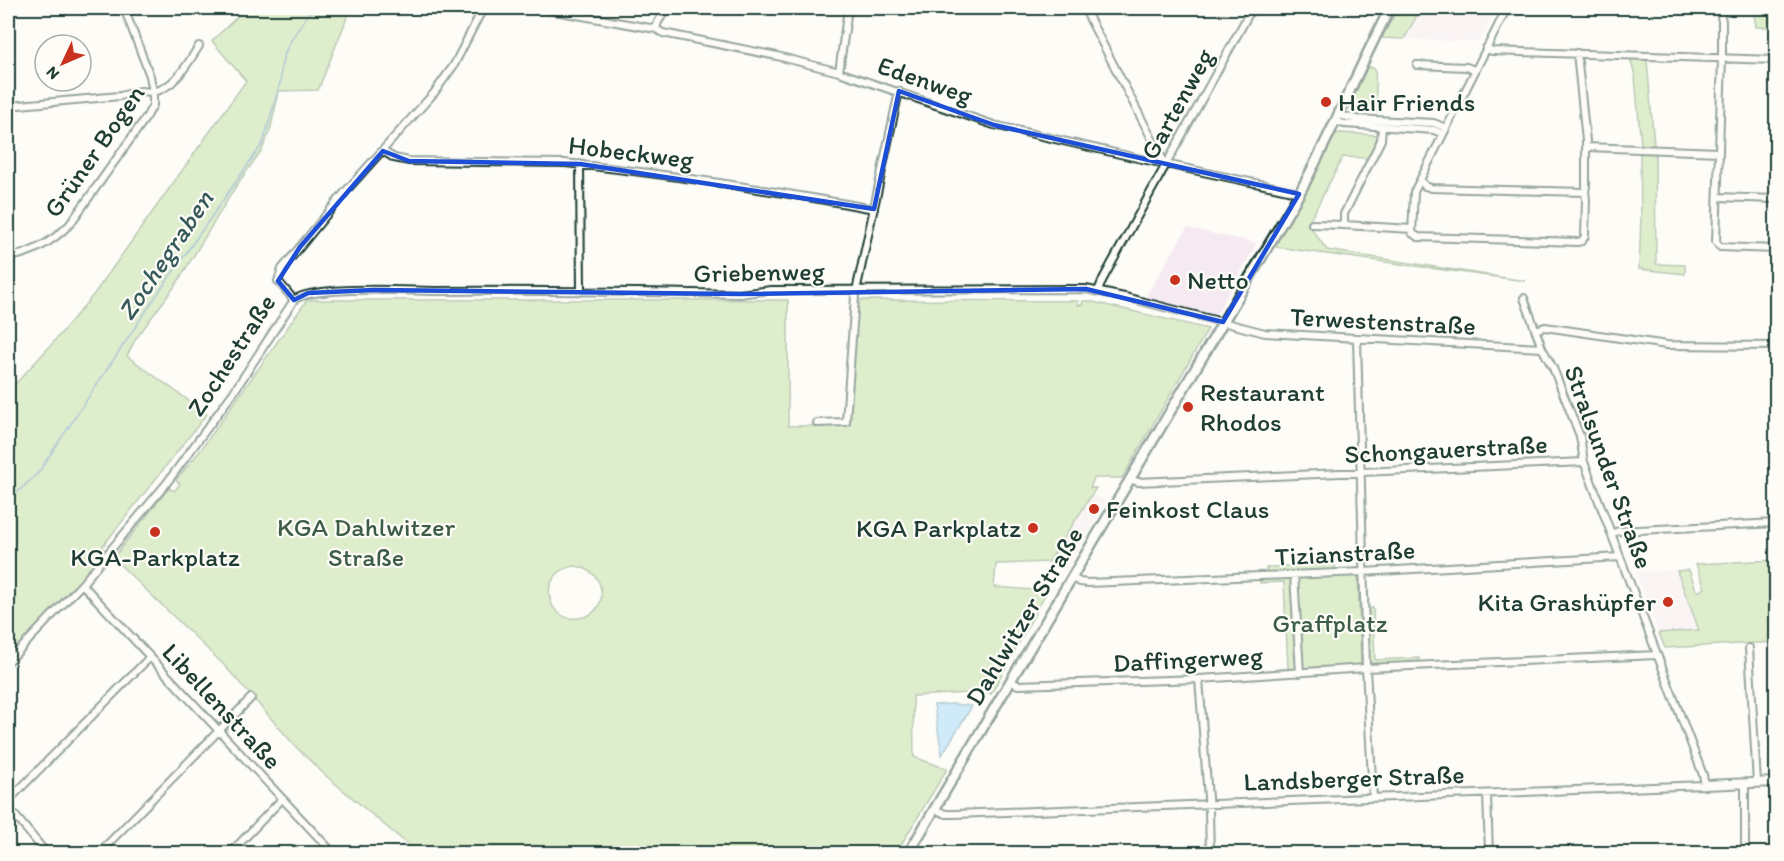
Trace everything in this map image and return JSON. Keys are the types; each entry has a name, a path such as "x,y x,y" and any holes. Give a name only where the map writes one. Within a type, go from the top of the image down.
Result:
{"main road":[{"name":"Dahlwitzer Straße","path":"908,854 1299,194 1390,8"}],"street":[{"path":"8,106 153,92 150,76 124,8"},
{"name":"Zochestraße","path":"8,662 82,584 194,446 294,300 278,281 282,269 345,192 434,93 454,65 479,15 487,8"},
{"name":"Edenweg","path":"537,8 656,29 663,33 732,46 839,72 994,125 1290,190 1299,194"},
{"path":"656,29 658,21 667,8"},
{"path":"839,72 848,8"},
{"path":"1084,8 1165,164"},
{"name":"Gartenweg","path":"1098,291 1102,279 1252,8"},
{"path":"1507,8 1414,192 1412,229 1414,236 1578,242 1582,240 1585,236 1586,147 1577,53"},
{"path":"1719,8 1722,21 1722,58 1716,242 1720,247 1776,249"},
{"name":"Grüner Bogen","path":"8,257 21,255 44,246 70,224 147,116 153,105 153,92 166,86 178,76 199,46"},
{"path":"1486,48 1502,51 1776,60"},
{"path":"1417,65 1467,67 1474,70"},
{"path":"817,423 846,422 851,327 899,91"},
{"path":"1338,118 1344,124 1444,131"},
{"path":"1338,118 1434,123 1444,131"},
{"path":"1344,225 1344,214 1381,140 1382,126"},
{"path":"1586,147 1719,152"},
{"name":"Hobeckweg","path":"383,151 394,158 409,161 580,164 682,177 874,208"},
{"path":"580,164 580,292"},
{"path":"1420,180 1425,186 1431,188 1585,192"},
{"path":"1718,197 1776,199"},
{"path":"1312,224 1412,229"},
{"name":"Griebenweg","path":"294,300 308,293 374,290 740,294 771,290 987,288 1098,291 1223,322"},
{"name":"Stralsunder Straße","path":"1524,298 1542,348 1553,368 1580,436 1584,462 1705,785"},
{"name":"Terwestenstraße","path":"1223,322 1265,333 1542,348"},
{"path":"1535,330 1545,327 1667,345 1776,346"},
{"path":"1357,339 1366,668 1373,798"},
{"name":"Schongauerstraße","path":"1130,479 1138,482 1584,462"},
{"path":"1612,533 1776,523"},
{"name":"Tizianstraße","path":"1072,578 1088,583 1363,572 1620,557"},
{"path":"1294,575 1300,673"},
{"name":"Libellenstraße","path":"82,584 334,854"},
{"path":"1749,648 1757,783"},
{"name":"Daffingerweg","path":"1010,681 1018,686 1199,679 1366,668 1656,655"},
{"path":"8,801 150,657"},
{"path":"1199,679 1210,854"},
{"path":"98,854 251,698"},
{"name":"Landsberger Straße","path":"934,809 946,814 955,814 1776,782"},
{"path":"1745,783 1746,854"},
{"path":"1487,795 1489,854"},
{"path":"227,854 282,799"},
{"path":"8,807 47,854"}],"highlighted area":[{"path":"899,91 994,125 1299,194 1223,322 1086,289 740,294 374,290 308,293 294,300 278,281 300,247 383,151 409,161 580,164 874,209"}],"shaded area":[{"path":"1421,8 1497,8 1479,42 1404,39"},
{"path":"1187,228 1257,243 1216,315 1145,298"},
{"path":"1092,494 1106,502 1064,572 1049,562"},
{"name":"Kita Grashüpfer","path":"1677,571 1700,631 1659,633 1636,572"}],"green space":[{"path":"242,8 351,8 318,90 279,91 270,131 262,150 236,186 177,283 135,340 127,356 207,414 102,547 105,551 81,580 8,657 8,392 94,294 246,81 212,41 244,10"},
{"path":"1398,8 1421,8 1404,39 1382,38"},
{"path":"1753,8 1776,8 1776,27 1756,27"},
{"path":"1630,58 1647,59 1654,145 1641,145 1635,76"},
{"path":"1368,66 1375,69 1377,112 1352,111 1349,108"},
{"path":"1336,134 1378,135 1378,140 1369,158 1343,157 1308,224 1327,250 1525,281 1276,247 1275,244"},
{"path":"1640,153 1655,153 1656,264 1685,265 1685,274 1639,269"},
{"name":"KGA Dahlwitzer Straße","path":"307,300 788,300 788,426 850,425 850,385 858,300 1078,301 1078,305 1082,305 1083,301 1089,301 1208,329 1122,478 1094,478 1090,488 1096,488 1049,562 996,564 994,587 1047,591 991,694 987,692 913,696 914,757 947,769 896,853 418,853 325,775 297,748 224,665 113,558 169,488 174,491 180,484 176,480 200,451","holes":["574,566 585,569 599,582 601,600 590,615 579,618 567,617 552,606 550,587 554,578 562,570"]},
{"path":"1776,560 1776,642 1665,648 1659,633 1699,630 1677,571 1689,570 1697,592 1705,588 1696,564"},
{"path":"1335,564 1335,571 1266,573 1266,568 1270,567"},
{"name":"Graffplatz","path":"1356,574 1358,577 1361,666 1303,670 1297,579"},
{"path":"1260,577 1289,577 1292,579 1296,671 1269,673 1269,670 1288,669 1284,582 1260,583"},
{"path":"1373,608 1375,660 1419,658 1419,664 1370,664 1367,609"}],"water":[{"path":"934,705 972,706 942,755"}],"waterway":[{"name":"Zochegraben","path":"8,501 38,473 154,299 263,143 281,80 286,51 295,33 313,8"}],"place":[{"name":"Hair Friends","path":"1326,102"},
{"name":"Netto","path":"1175,280"},
{"name":"Restaurant Rhodos","path":"1188,407"},
{"name":"Feinkost Claus","path":"1094,509"},
{"name":"KGA Parkplatz","path":"1033,528"},
{"name":"KGA-Parkplatz","path":"155,532"},
{"name":"Kita Grashüpfer","path":"1668,602"}]}
